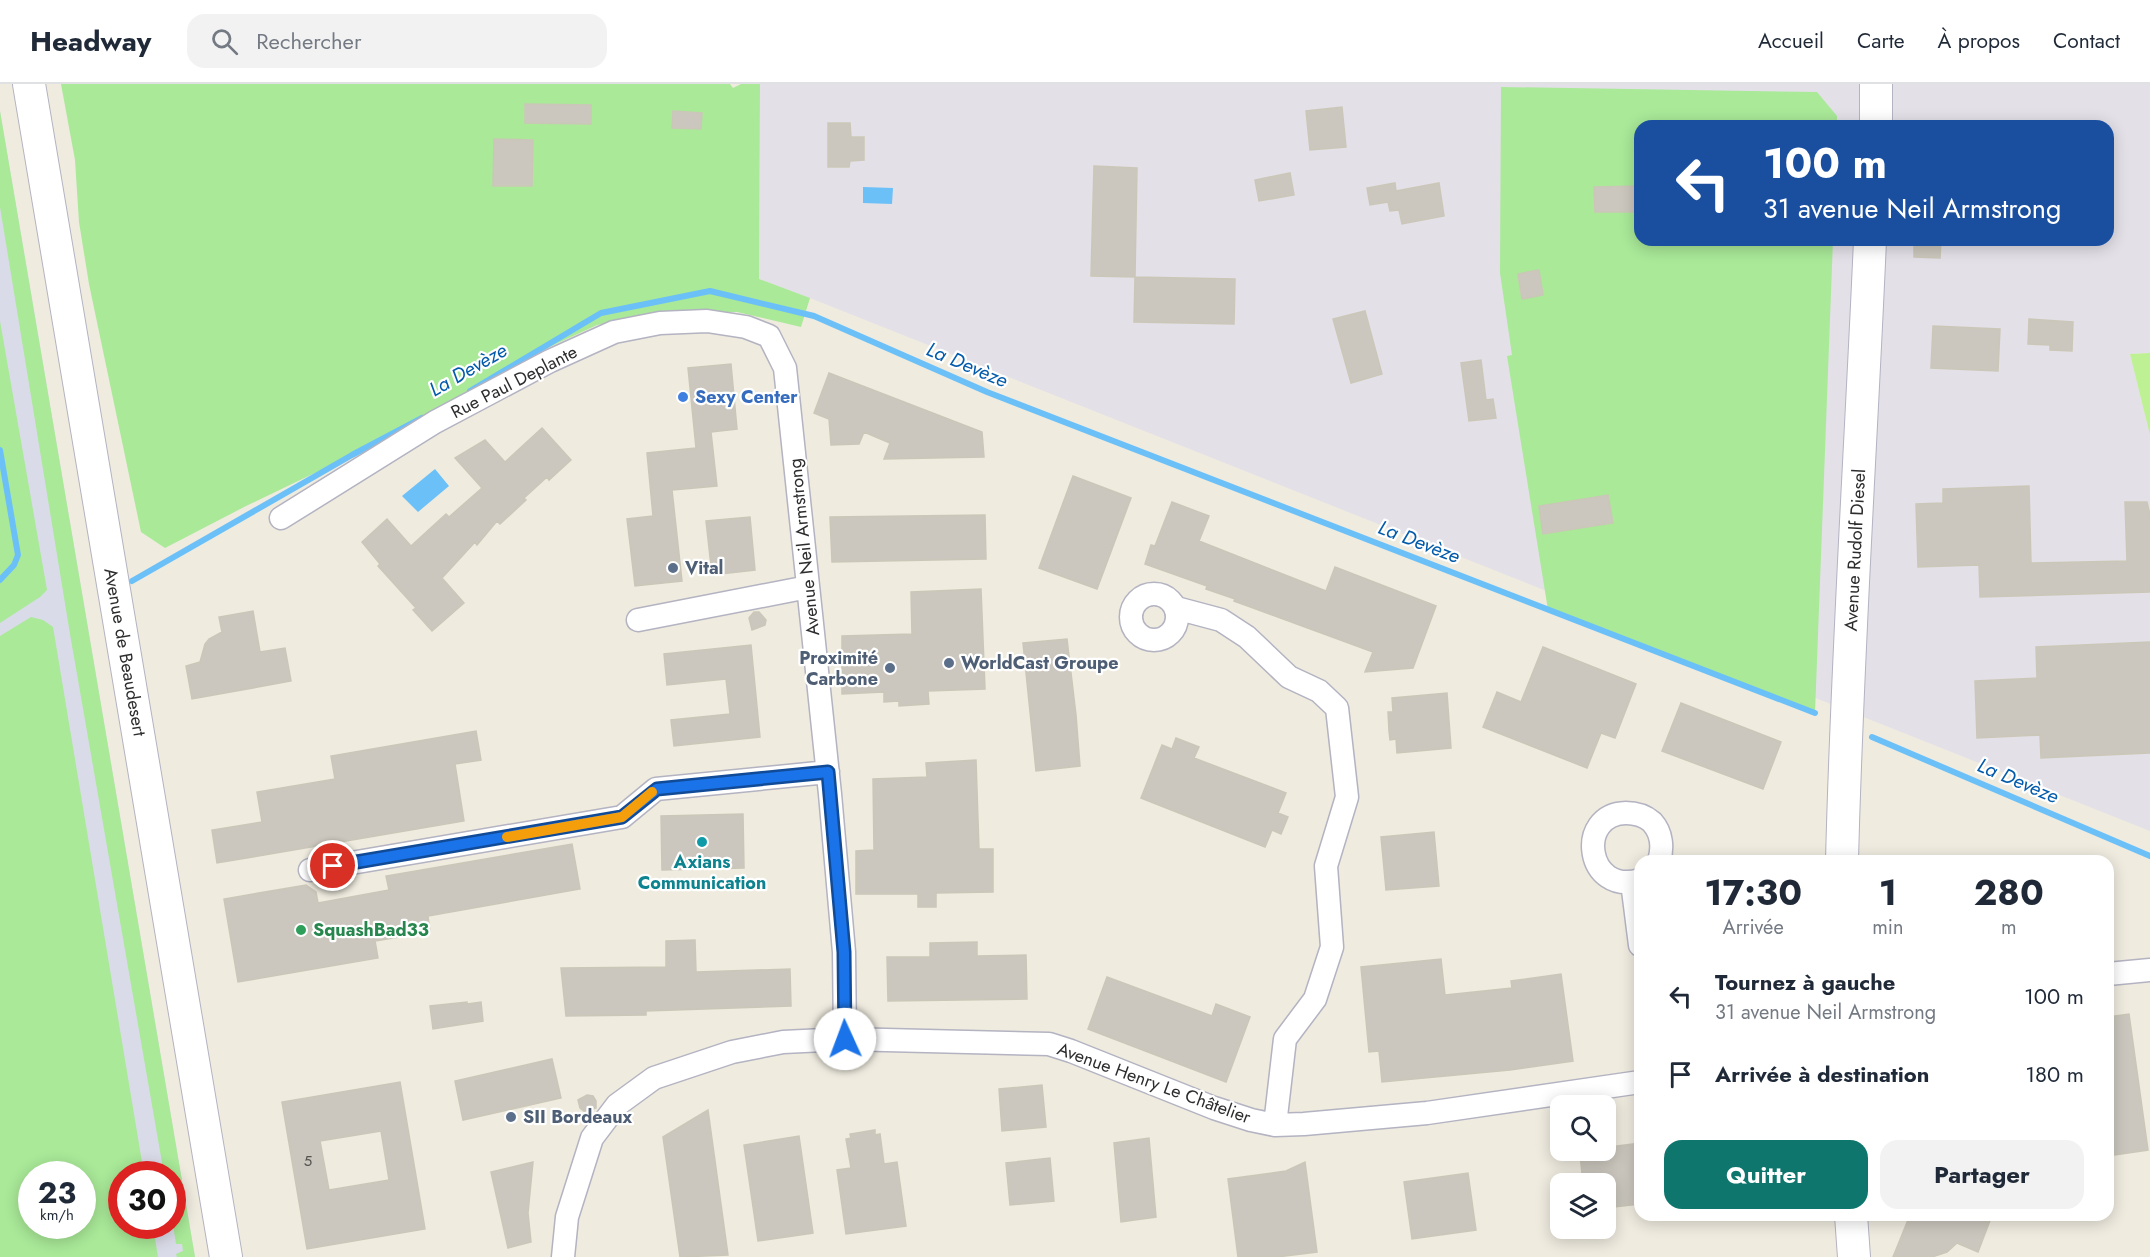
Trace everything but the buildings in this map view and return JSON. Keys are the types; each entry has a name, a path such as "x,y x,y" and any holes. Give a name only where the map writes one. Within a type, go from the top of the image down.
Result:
{"main road":[{"name":"Avenue de Beaudesert","path":"29,84 228,1257"},
{"path":"1875,84 1876,120"},
{"name":"Avenue Rudolf Diesel","path":"1842,855 1846,714 1870,246"},
{"path":"1851,1221 1854,1257"}],"street":[{"name":"Rue Paul Deplante","path":"281,518 435,422 550,361 615,332 660,323 707,321 746,327 769,336"},
{"name":"Avenue Neil Armstrong","path":"769,336 784,368 808,587 844,952 845,1039"},
{"path":"638,620 808,587"},
{"path":"1176,608 1221,620 1247,637 1289,677 1319,691 1336,708 1347,796 1326,866 1332,946 1316,999 1285,1039 1275,1125"},
{"path":"310,870 622,817 657,789 828,772"},
{"path":"1634,881 1622,882 1611,879 1596,863 1593,842 1596,832 1603,823 1612,816 1622,813 1643,816 1658,832 1662,842 1660,855"},
{"path":"2114,973 2150,970"},
{"path":"563,1257 567,1217 592,1138 617,1105 654,1078 732,1052 783,1042 845,1039"},
{"name":"Avenue Henry Le Châtelier","path":"845,1039 1049,1044 1214,1108 1275,1125 1427,1113 1634,1083"}],"shaded area":[{"path":"760,84 2150,84 2150,353 2130,354 2150,435 2150,831 759,279"},
{"path":"0,111 179,1161 108,1161 108,1239 186,1239 186,1204 195,1257 0,1257"}],"green space":[{"path":"61,84 730,84 733,88 741,84 760,84 759,279 810,298 801,327 737,312 671,312 597,325 532,355 352,455 165,548 141,532 89,284 79,222 75,160"},
{"path":"1501,87 1817,92 1837,116 1837,120 1634,120 1634,246 1833,246 1815,713 1548,610 1507,356 1512,355 1500,273"},
{"path":"0,111 179,1161 162,1161 70,634 0,207"},
{"path":"0,321 47,590 0,623"},
{"path":"2150,353 2150,435 2130,354"},
{"path":"31,617 43,620 53,627 142,1161 108,1161 108,1239 155,1239 158,1257 0,1257 0,636"},
{"path":"186,1204 195,1257 177,1257 176,1254 183,1251 182,1244 176,1244 175,1239 186,1239"}],"water":[{"path":"863,187 893,188 892,204 863,203"},
{"path":"435,469 449,486 418,512 402,496"}],"waterway":[{"name":"La Devèze","path":"470,391 601,313 710,291 814,316 987,392 1815,713"},
{"name":"La Devèze","path":"132,581 352,455 422,418"},
{"path":"0,450 18,555 14,565 0,580"},
{"name":"La Devèze","path":"1872,737 2150,856"}],"slow traffic":[{"path":"507,837 622,817 652,792"}],"place":[{"name":"Sexy Center","path":"683,397"},
{"name":"Vital","path":"673,568"},
{"name":"WorldCast Groupe","path":"949,663"},
{"name":"Proximité Carbone","path":"890,668"},
{"name":"Axians Communication","path":"702,842"},
{"name":"SquashBad33","path":"301,930"},
{"name":"SII Bordeaux","path":"511,1117"}],"route":[{"path":"333,866 622,817 657,789 828,772 844,952 845,1039"}]}
